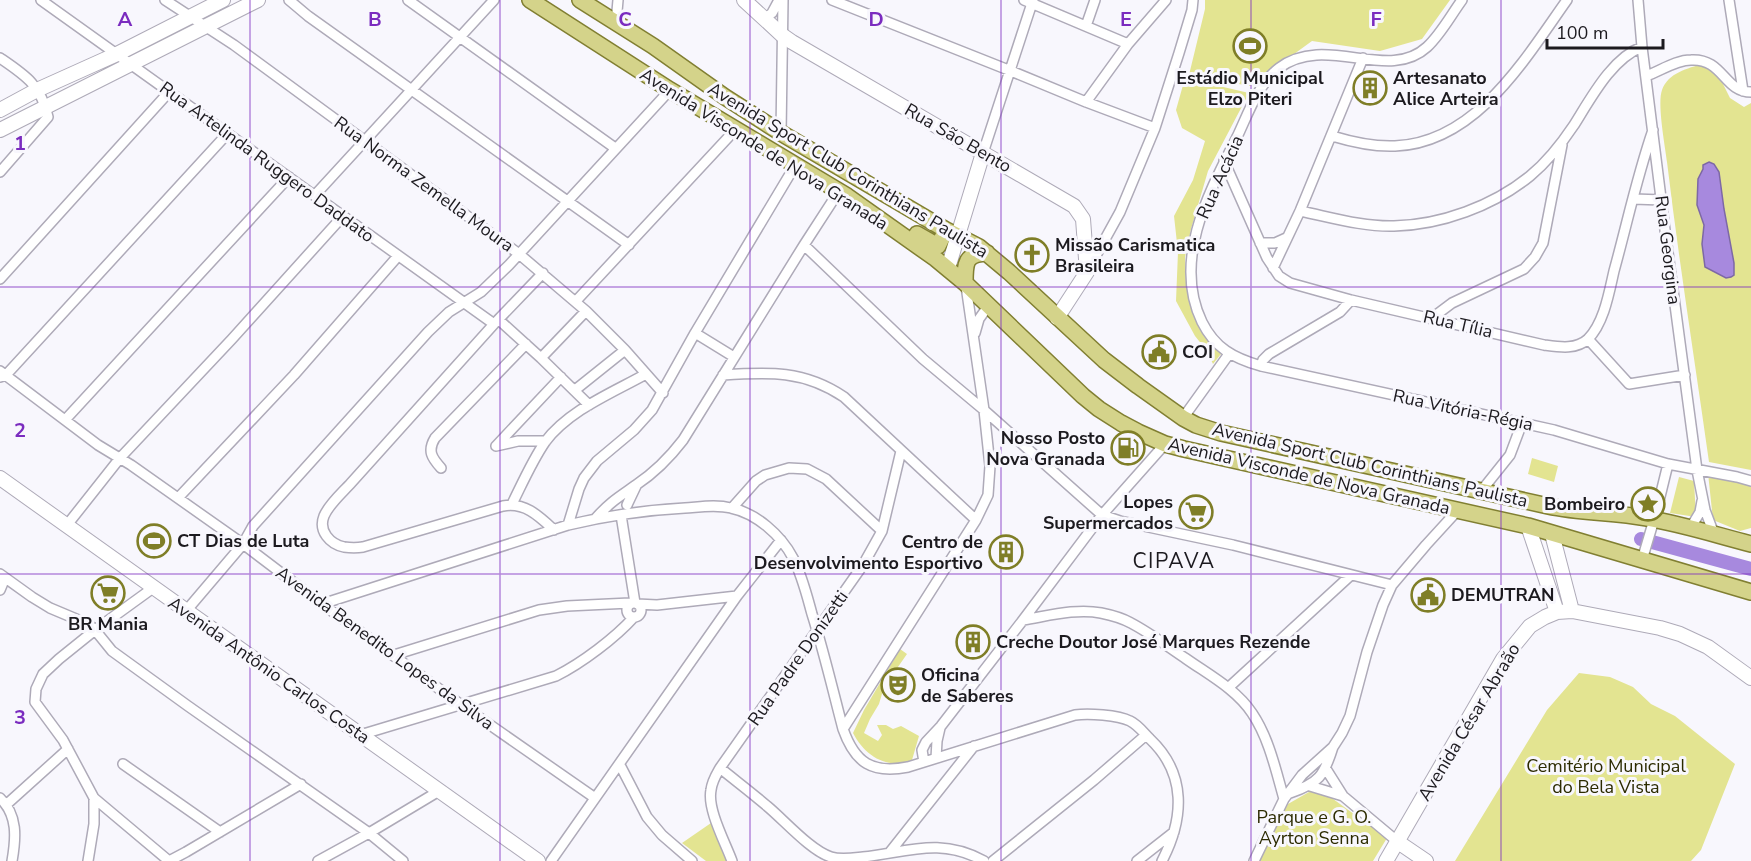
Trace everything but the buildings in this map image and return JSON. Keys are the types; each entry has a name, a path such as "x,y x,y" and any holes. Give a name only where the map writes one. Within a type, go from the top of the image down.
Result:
{"main road":[{"name":"Avenida Visconde de Nova Granada","path":"530,0 670,90 843,193 948,268 1083,396 1120,423 1165,444 1528,526 1643,557 1751,592"},
{"name":"Avenida Sport Club Corinthians Paulista","path":"580,0 781,133 987,253 1104,360 1137,386 1196,425 1221,433 1548,506 1691,527 1751,544"},
{"path":"843,193 862,199 936,246 952,233"},
{"path":"966,283 966,265 970,258 987,253"},
{"path":"1528,526 1532,510 1548,506"}],"street":[{"name":"Rua Artelinda Ruggero Daddato","path":"41,0 398,256 526,344 590,405"},
{"name":"Rua Norma Zemella Moura","path":"165,0 234,45 519,254 576,301 625,350 663,393"},
{"path":"0,110 224,0"},
{"path":"0,130 258,0"},
{"path":"289,0 629,245"},
{"path":"408,0 615,148"},
{"path":"315,195 494,0"},
{"path":"616,23 618,0"},
{"name":"Rua São Bento","path":"744,0 782,35 1062,198 1080,212 1083,219 1087,272"},
{"path":"764,19 772,14 781,0"},
{"path":"781,0 781,133"},
{"path":"832,0 1155,128"},
{"path":"1086,26 1095,0"},
{"path":"1086,102 1128,44 1166,0"},
{"path":"1057,318 1087,272 1120,212 1155,128 1193,0"},
{"name":"Rua Acácia","path":"1229,354 1208,334 1198,313 1191,291 1191,262 1196,232 1224,161 1263,86 1279,68 1300,57 1335,55 1401,61 1418,54 1427,47 1462,0"},
{"path":"1332,136 1376,145 1403,146 1442,134 1469,119 1523,62 1567,0"},
{"name":"Rua Georgina","path":"1638,0 1697,470 1702,499 1714,534"},
{"path":"1730,0 1747,91"},
{"path":"948,268 952,233 983,153 1011,70 1030,1 1128,44"},
{"path":"1300,211 1360,223 1393,226 1420,224 1452,216 1488,202 1530,176 1562,143 1619,60 1642,46"},
{"path":"0,58 26,75 37,90 45,108 47,120 0,172"},
{"path":"1273,268 1300,211 1363,58"},
{"path":"1646,76 1690,60 1714,66 1728,81 1747,91"},
{"path":"186,611 243,544 253,526 428,332 449,312 482,292 670,90"},
{"path":"0,279 170,92"},
{"path":"576,301 736,129"},
{"path":"1653,130 1602,312 1588,339 1629,384 1685,375"},
{"path":"2,374 228,133"},
{"path":"1432,318 1457,300 1524,269 1535,257 1543,243 1562,143"},
{"name":"Rua Tília","path":"1224,161 1273,268 1279,276 1290,283 1351,300 1544,345 1563,348 1588,339"},
{"path":"1640,170 1657,163"},
{"path":"568,525 579,489 591,468 643,422 663,393 695,333 796,164"},
{"path":"65,420 290,177"},
{"path":"596,518 609,503 659,467 677,448 804,245 843,193"},
{"path":"1634,199 1662,200"},
{"path":"67,525 120,458 343,216"},
{"path":"1260,243 1275,243 1286,238"},
{"path":"804,245 923,359 984,410 1101,515 1392,585"},
{"path":"178,498 294,375 398,256"},
{"path":"543,273 327,510 321,526 327,537 334,543 345,547 363,547 512,504 530,510 554,530"},
{"path":"843,729 976,520 988,495 990,480 984,410 966,283"},
{"path":"1261,366 1269,354 1340,312 1351,300"},
{"path":"974,336 979,319 989,305"},
{"path":"541,357 586,311"},
{"path":"695,333 734,357"},
{"path":"441,468 430,451 435,438 526,344"},
{"path":"575,390 625,350"},
{"path":"1183,418 1229,354"},
{"name":"Rua Vitória-Régia","path":"1229,354 1242,361 1261,366 1554,429 1668,464 1751,481"},
{"path":"723,375 778,373 805,377 818,382 844,397 976,520"},
{"name":"Avenida Benedito Lopes da Silva","path":"2,374 243,544 460,704 595,798"},
{"path":"512,504 546,441 563,423 646,374"},
{"path":"546,441 518,441 496,446 561,377"},
{"path":"1482,490 1510,455 1522,423"},
{"path":"924,762 922,753 924,746 1023,620 1101,515 1165,444"},
{"name":"Rua Padre Donizetti","path":"732,861 711,805 710,792 713,780 863,565 882,531 901,451"},
{"path":"1643,557 1668,464"},
{"path":"732,508 756,481 765,475 789,468 807,469 826,479 882,531"},
{"name":"Avenida Antônio Carlos Costa","path":"0,478 538,861"},
{"path":"625,511 636,485"},
{"path":"360,735 556,676 575,666 617,633 633,608 625,511 621,495"},
{"path":"1691,527 1700,512 1702,499"},
{"path":"609,503 610,516"},
{"path":"322,604 568,525 625,511 709,506 732,508 760,521 781,540 792,556 799,571 817,630 843,729 849,745 864,762 878,769 899,768 1062,718 1089,713 1129,720 1165,755 1176,777 1179,804 1176,831 1162,861"},
{"path":"1287,796 1310,786 1326,769 1333,747 1350,716 1367,652 1392,585 1458,510"},
{"path":"1528,526 1557,612"},
{"path":"1552,534 1572,610"},
{"path":"551,861 737,596 781,540"},
{"path":"1228,688 1351,574"},
{"path":"0,590 3,576 50,608 78,619 95,630 112,651 301,784 404,861"},
{"path":"153,588 95,630 43,674 36,689 35,702 68,749 94,798 169,861 189,857 220,832 301,784"},
{"path":"394,655 539,610 607,604 633,608 737,596"},
{"name":"Avenida César Abraão","path":"1386,861 1506,655 1537,621 1557,612 1572,610 1680,634 1708,647 1751,678"},
{"path":"1023,620 1099,612 1130,622 1162,642 1228,688 1244,702 1259,724 1287,796"},
{"path":"936,758 941,726"},
{"path":"993,861 1146,735"},
{"path":"891,852 974,746"},
{"path":"1254,861 1287,796 1302,775 1333,747"},
{"path":"12,861 14,825 12,813 3,801 68,749"},
{"path":"123,764 220,832"},
{"path":"620,765 647,817 662,836 692,861"},
{"path":"720,768 815,849 830,857 849,859 939,847 962,850 984,861"},
{"path":"1326,769 1343,796 1398,842 1426,861"},
{"path":"1310,786 1343,796"},
{"path":"318,861 439,791"},
{"path":"88,861 94,824 94,798"},
{"path":"1137,861 1176,831"}],"green space":[{"name":"Estádio Municipal Elzo Piteri","path":"1205,0 1450,0 1422,39 1380,51 1312,41 1250,86 1189,75 1205,9"},
{"path":"1703,64 1716,70 1730,98 1744,107 1751,103 1751,470 1709,462 1662,125 1660,105 1665,84 1679,72"},
{"path":"1185,78 1249,93 1208,171 1185,257 1186,284 1190,302 1200,326 1221,354 1213,364 1176,301 1178,252 1174,216 1193,180 1205,141 1182,128 1176,110"},
{"path":"1532,458 1558,466 1554,482 1528,474"},
{"path":"1708,473 1751,486 1751,528 1740,531 1713,520"},
{"path":"1679,477 1694,481 1696,517 1670,513"},
{"path":"900,649 907,654 884,687 879,704 864,733 878,741 882,735 877,725 886,725 893,729 901,726 919,736 912,760 894,763 878,759 870,754 853,733"},
{"name":"Cemitério Municipal do Bela Vista","path":"1579,673 1610,677 1633,687 1651,704 1675,716 1735,764 1701,850 1691,861 1455,861 1547,710"},
{"name":"Parque e G. O. Ayrton Senna","path":"1318,791 1329,796 1387,838 1373,861 1255,861 1288,804 1309,792"},
{"path":"711,823 727,861 706,861 682,843"}],"shaded area":[{"path":"1709,162 1714,164 1719,172 1734,263 1734,275 1726,278 1705,267 1702,244 1704,225 1697,205 1698,179 1703,165"}],"waterway":[{"path":"1641,539 1751,569"}],"place":[{"name":"Estádio Municipal Elzo Piteri","path":"1250,46"},
{"name":"Artesanato Alice Arteira","path":"1370,88"},
{"name":"Missão Carismatica Brasileira","path":"1032,255"},
{"name":"COI","path":"1159,352"},
{"name":"Nosso Posto Nova Granada","path":"1128,448"},
{"name":"Bombeiro","path":"1648,504"},
{"name":"Lopes Supermercados","path":"1196,512"},
{"name":"CT Dias de Luta","path":"154,541"},
{"name":"Centro de Desenvolvimento Esportivo","path":"1006,552"},
{"name":"BR Mania","path":"108,593"},
{"name":"DEMUTRAN","path":"1428,595"},
{"name":"Creche Doutor José Marques Rezende","path":"973,642"},
{"name":"Oficina de Saberes","path":"898,685"}],"district":[{"name":"CIPAVA","path":"1174,561"}]}
